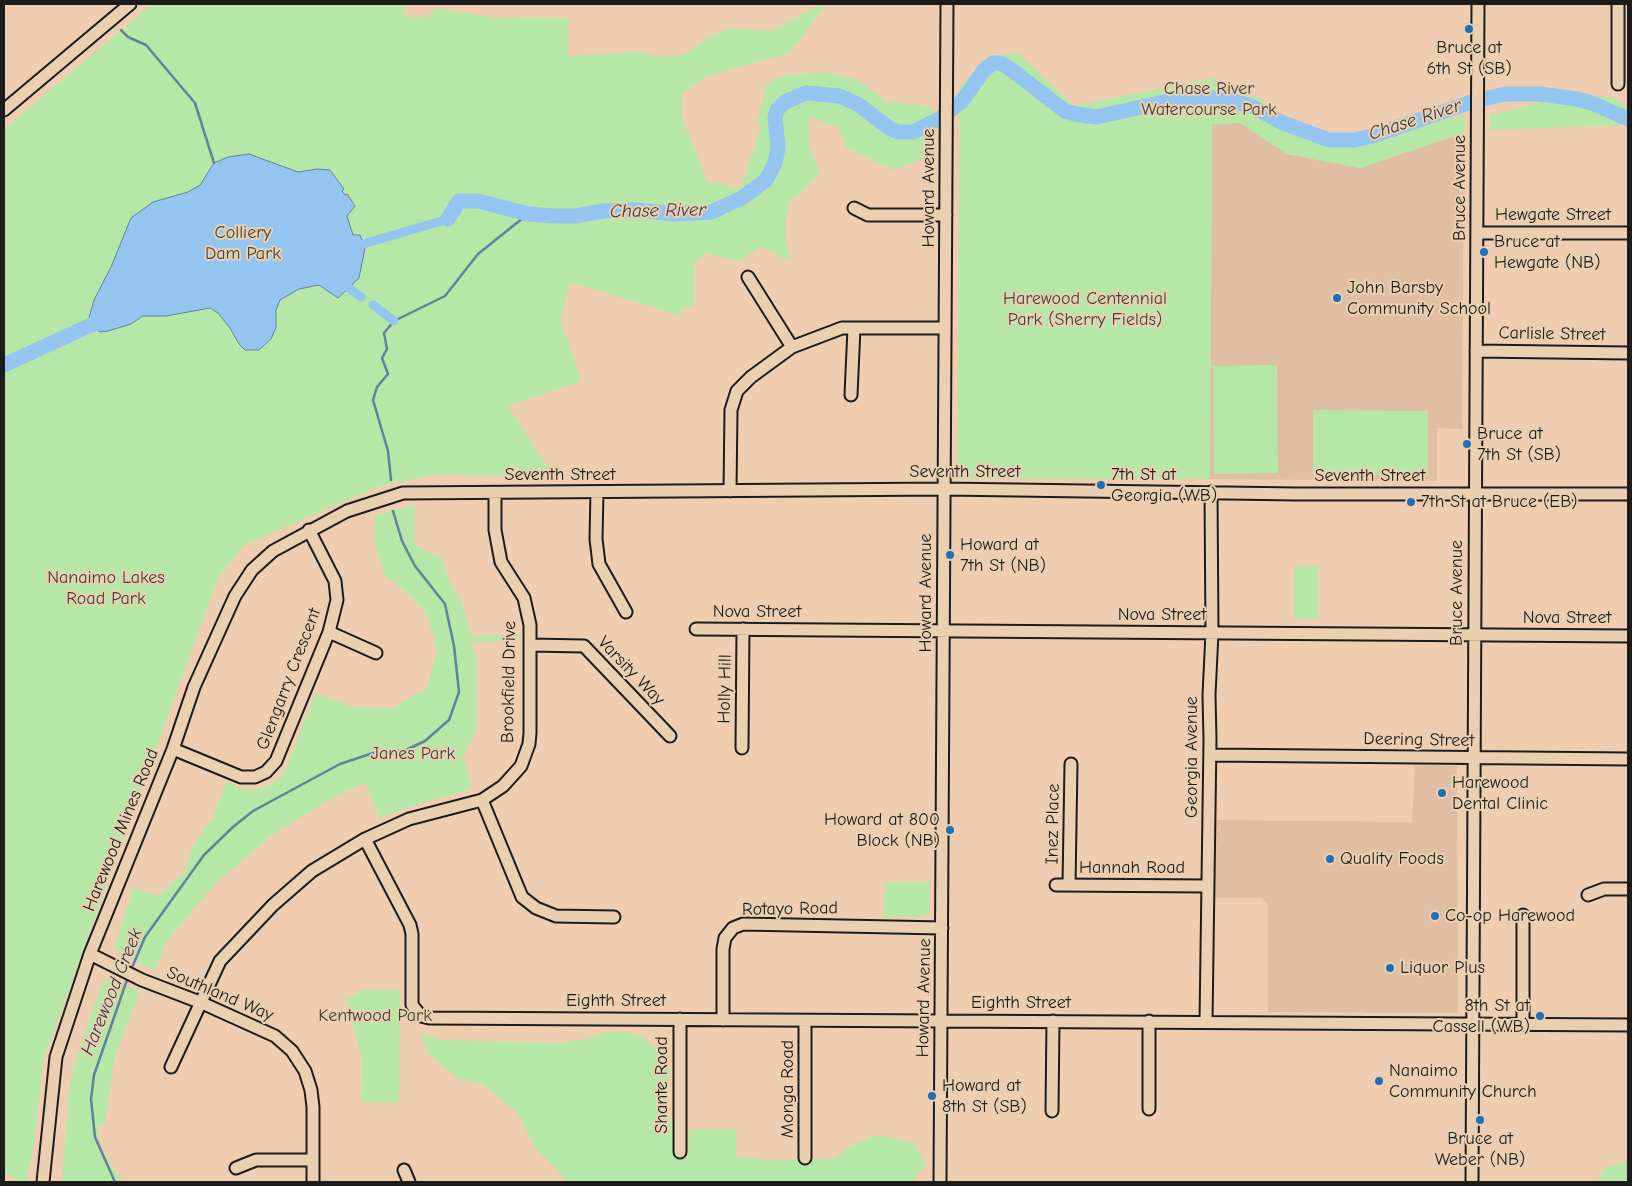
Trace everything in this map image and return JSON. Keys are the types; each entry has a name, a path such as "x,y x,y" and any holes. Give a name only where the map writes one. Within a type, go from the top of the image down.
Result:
{"street":[{"path":"4,110 130,4"},
{"name":"Howard Avenue","path":"940,1182 947,4"},
{"name":"Bruce Avenue","path":"1472,1182 1478,4"},
{"path":"1618,4 1618,84"},
{"path":"854,208 868,215 946,215"},
{"name":"Hewgate Street","path":"1477,233 1628,233"},
{"path":"748,277 792,347"},
{"path":"730,491 731,410 737,391 750,377 792,347 842,328 945,328"},
{"path":"851,395 854,328"},
{"name":"Carlisle Street","path":"1476,351 1628,353"},
{"name":"Seventh Street","path":"310,530 347,511 403,494 945,489 1628,494"},
{"path":"597,492 596,539 600,564 626,612"},
{"name":"Georgia Avenue","path":"1206,1022 1210,755 1209,695 1212,633 1211,492"},
{"name":"Brookfield Drive","path":"172,1067 220,962 273,905 312,871 365,839 409,819 482,800 504,786 521,766 529,744 530,625 524,598 501,562 494,530 495,493"},
{"name":"Glengarry Crescent","path":"173,749 241,777 255,777 266,772 276,761 328,632 337,600 335,581 310,530"},
{"name":"Harewood Mines Road","path":"43,1182 56,1057 90,954 173,749 194,687 235,596 252,570 273,551 310,530"},
{"name":"Nova Street","path":"696,629 1628,636"},
{"name":"Holly Hill","path":"742,748 743,629"},
{"path":"328,632 376,653"},
{"name":"Varsity Way","path":"530,645 584,646 670,736"},
{"name":"Deering Street","path":"1210,755 1628,759"},
{"name":"Inez Place","path":"1068,885 1072,764"},
{"path":"482,800 522,897 536,908 556,916 614,917"},
{"name":"Eighth Street","path":"365,839 410,924 412,934 412,1000 416,1011 429,1018 1628,1025"},
{"name":"Hannah Road","path":"1056,885 1208,886"},
{"path":"1588,894 1604,889 1628,888"},
{"path":"1523,915 1523,1024"},
{"name":"Rotayo Road","path":"723,1020 724,938 733,928 743,924 942,928"},
{"name":"Southland Way","path":"90,954 142,980 202,1003 275,1036 292,1051 305,1071 313,1107 313,1182"},
{"name":"Shante Road","path":"680,1019 680,1152"},
{"name":"Monga Road","path":"805,1020 805,1158"},
{"path":"1052,1111 1053,1021"},
{"path":"1149,1022 1149,1109"},
{"path":"236,1168 256,1160 313,1160"},
{"path":"404,1170 409,1182"}],"shaded area":[{"name":"John Barsby Community School","path":"1240,123 1287,154 1360,168 1451,137 1464,140 1462,429 1437,428 1437,481 1210,479 1212,124"},
{"path":"1415,765 1457,766 1458,1013 1268,1012 1268,904 1262,898 1210,898 1211,820 1412,822"}],"green space":[{"name":"Colliery Dam Park","path":"152,4 405,4 405,17 428,17 436,8 489,17 568,18 568,56 642,52 656,56 682,56 707,38 730,28 771,31 822,4 827,4 789,53 705,77 682,93 682,118 707,181 738,188 742,185 760,128 758,120 766,86 776,78 786,75 826,72 857,79 887,102 929,106 929,111 934,110 934,154 893,170 845,147 839,128 808,117 809,146 820,175 788,203 785,235 791,262 761,246 740,262 704,253 694,265 694,307 681,308 681,316 570,282 560,320 582,381 508,406 554,476 436,475 382,485 244,545 218,578 43,1061 33,1151 26,1182 20,1182 4,1171 4,129"},
{"name":"Harewood Centennial Park (Sherry Fields)","path":"1018,53 1074,106 1212,78 1268,102 1251,102 1304,130 1318,136 1341,141 1370,142 1387,137 1417,121 1465,117 1464,140 1451,137 1360,168 1287,154 1240,123 1212,124 1210,479 957,479 960,87 988,56"},
{"path":"1573,93 1614,98 1624,104 1628,108 1628,128 1624,125 1490,130 1490,113 1497,114"},
{"path":"1277,365 1278,473 1214,474 1213,366"},
{"path":"1313,410 1428,411 1428,475 1313,475"},
{"name":"Janes Park","path":"415,505 415,545 442,559 450,582 461,601 471,636 519,634 519,640 472,642 477,662 476,730 463,755 472,789 415,805 380,818 365,783 340,794 273,834 216,883 167,941 155,970 120,955 115,949 115,944 134,887 158,896 184,872 193,846 208,822 211,823 226,782 243,789 255,790 268,786 279,778 287,766 315,693 354,707 393,708 427,688 437,650 426,612 400,586 385,576 375,545 375,515"},
{"path":"1294,566 1318,566 1318,619 1294,619"},
{"path":"885,882 930,882 929,914 923,917 884,917"},
{"path":"106,979 112,979 140,991 115,1055 105,1125 97,1126 98,1141 111,1166 124,1182 62,1182 69,1092 75,1060 102,983"},
{"name":"Kentwood Park","path":"362,990 400,990 399,1103 361,1103 362,1057 345,1000"},
{"path":"624,1032 644,1037 660,1053 670,1071 667,1112 677,1132 680,1152 688,1158 689,1129 736,1129 736,1158 741,1156 765,1160 834,1159 851,1146 871,1136 891,1137 915,1144 926,1165 911,1182 566,1182 562,1175 535,1148 516,1111 482,1084 459,1079 442,1066 427,1053 422,1033 440,1040 559,1043 582,1040 603,1033"},
{"path":"1628,1160 1628,1182 1597,1182 1605,1168"}],"water":[{"path":"249,154 298,172 317,169 330,170 344,189 342,191 345,195 347,194 355,206 347,216 353,235 360,235 365,248 359,278 338,298 319,285 299,289 280,300 276,310 276,328 271,339 259,350 245,350 218,313 210,308 166,316 143,316 131,324 108,331 100,332 91,325 89,318 94,300 111,267 131,218 153,202 188,192 200,185 214,163 228,157"}],"waterway":[{"path":"121,30 128,37 146,45 195,103 214,163"},
{"name":"Chase River","path":"448,219 459,201 478,201 528,214 554,216 575,216 603,211 639,210 673,214 711,212 742,198 766,180 775,163 778,148 775,117 777,110 785,102 806,93 840,96 859,105 889,128 898,132 913,132 941,118 962,101 984,70 993,63 1000,63 1009,68 1065,111 1075,114 1096,117 1178,99 1210,98 1230,100 1251,106 1283,123 1329,140 1354,140 1373,136 1471,102 1505,94 1540,94 1577,99 1594,104 1628,119"},
{"name":"Harewood Creek","path":"391,480 388,451 373,400 377,387 388,374 382,358 387,349 384,333 394,321 445,296 478,254 528,214"},
{"name":"Chase River","path":"363,244 448,219"},
{"path":"349,288 361,297"},
{"path":"373,305 394,321"},
{"name":"Chase River","path":"4,365 91,325 110,319"},
{"name":"Harewood Creek","path":"131,970 145,937 204,855 253,811 340,764 373,753 406,750 425,741 449,720 459,692 454,646 445,604 415,566 402,541 393,511"},
{"name":"Harewood Creek","path":"115,1182 95,1137 91,1099 94,1075 128,977"}],"place":[{"name":"Bruce at 6th St (SB)","path":"1469,29"},
{"name":"Bruce at Hewgate (NB)","path":"1484,252"},
{"name":"John Barsby Community School","path":"1337,298"},
{"name":"Bruce at 7th St (SB)","path":"1467,444"},
{"name":"7th St at Georgia (WB)","path":"1101,485"},
{"name":"7th St at Bruce (EB)","path":"1411,502"},
{"name":"Howard at 7th St (NB)","path":"950,555"},
{"name":"Harewood Dental Clinic","path":"1442,793"},
{"name":"Howard at 800 Block (NB)","path":"950,830"},
{"name":"Quality Foods","path":"1330,859"},
{"name":"Co-op Harewood","path":"1435,916"},
{"name":"Liquor Plus","path":"1390,968"},
{"name":"8th St at Cassell (WB)","path":"1540,1016"},
{"name":"Nanaimo Community Church","path":"1379,1081"},
{"name":"Howard at 8th St (SB)","path":"932,1096"},
{"name":"Bruce at Weber (NB)","path":"1480,1120"}],"park label":[{"name":"Chase River Watercourse Park","path":"1209,99"},
{"name":"Nanaimo Lakes Road Park","path":"106,588"}]}
